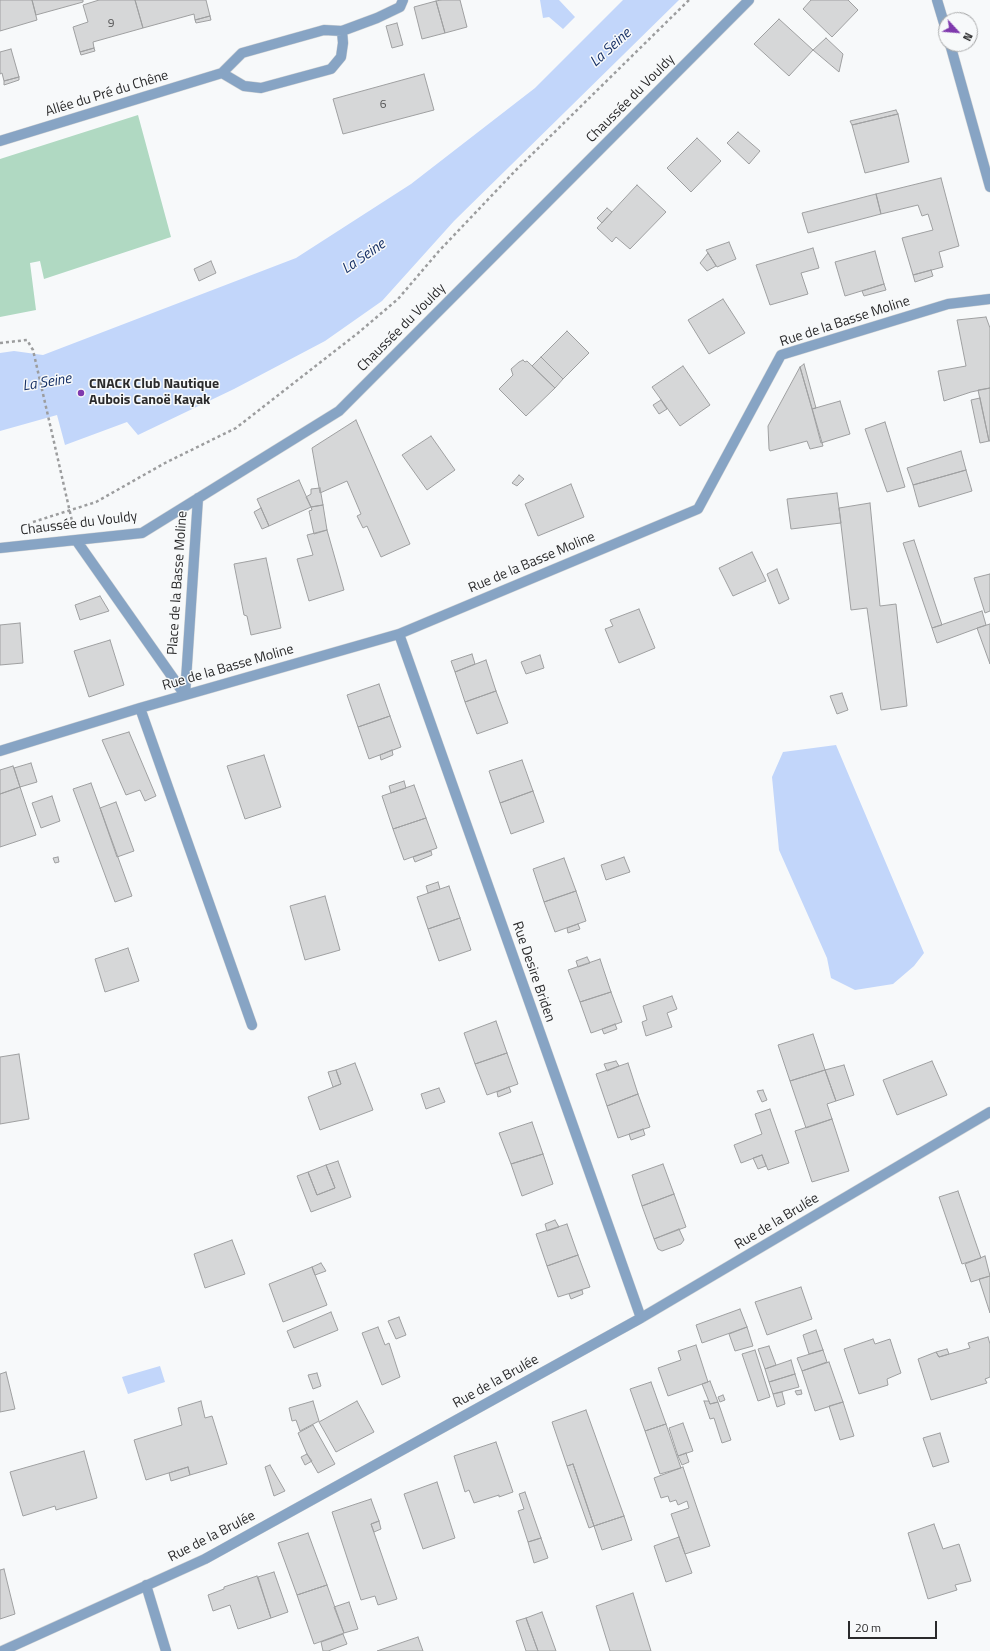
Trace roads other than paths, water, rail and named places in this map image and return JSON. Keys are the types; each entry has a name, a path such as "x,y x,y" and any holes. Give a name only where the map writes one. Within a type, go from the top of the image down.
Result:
{"street":[{"path":"222,73 244,86 261,88 331,69 341,57 343,44 342,31 378,18 400,7 402,0"},
{"name":"Chaussée du Vouldy","path":"0,548 142,533 339,412 750,0"},
{"path":"937,0 941,12"},
{"name":"Allée du Pré du Chêne","path":"0,141 222,73 242,53 324,30 342,31"},
{"path":"952,52 990,187"},
{"name":"Rue de la Basse Moline","path":"0,751 140,708 399,634 698,509 780,355 948,304 990,299"},
{"name":"Place de la Basse Moline","path":"185,695 198,498"},
{"name":"Place de la Basse Moline","path":"76,540 185,695"},
{"name":"Rue Desire Briden","path":"399,634 641,1318"},
{"path":"140,708 252,1025"},
{"name":"Rue de la Brulée","path":"2,1651 205,1559 641,1318 990,1112"},
{"path":"146,1585 166,1651"}],"water":[{"path":"540,0 559,0 575,17 563,29 549,17 543,18"},
{"name":"La Seine","path":"623,0 679,0 454,221 382,301 325,341 234,389 138,435 127,422 65,445 57,415 0,431 0,353 14,351 43,355 296,258 411,184 535,88"},
{"path":"836,745 924,953 914,966 893,984 855,990 831,978 827,958 779,850 772,777 783,752"},
{"path":"160,1366 165,1382 128,1394 122,1377"}],"place":[{"name":"CNACK Club Nautique Aubois Canoë Kayak","path":"81,393"}]}
